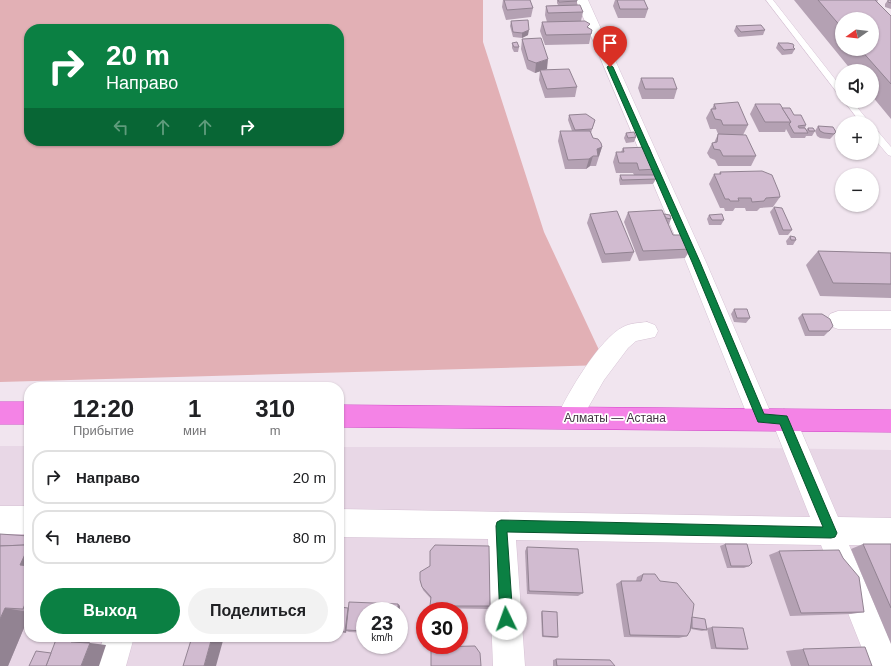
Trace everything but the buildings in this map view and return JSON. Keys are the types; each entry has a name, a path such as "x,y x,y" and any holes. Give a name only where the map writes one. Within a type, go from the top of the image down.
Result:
{"highway":[{"path":"0,413 24,413"},
{"name":"Алматы — Астана","path":"344,416 891,421"}],"street":[{"path":"582,0 693,254 772,419 831,533 886,666"},
{"path":"838,320 891,320"},
{"path":"569,418 596,373 617,345 630,333 647,331"},
{"path":"0,520 24,520"},
{"path":"344,523 831,533 891,532"},
{"path":"501,526 509,666"},
{"path":"110,666 118,642"}],"lane":[{"path":"769,0 835,84"},
{"path":"854,108 860,116"},
{"path":"879,138 891,153"}],"shaded area":[{"path":"0,0 483,0 483,42 544,232 606,365 0,382"},
{"path":"0,446 24,446 24,642 344,642 344,447 697,447 891,450 891,666 0,666"}],"route":[{"path":"506,619 501,526 831,533 784,420 761,419 696,262 610,67"}]}
